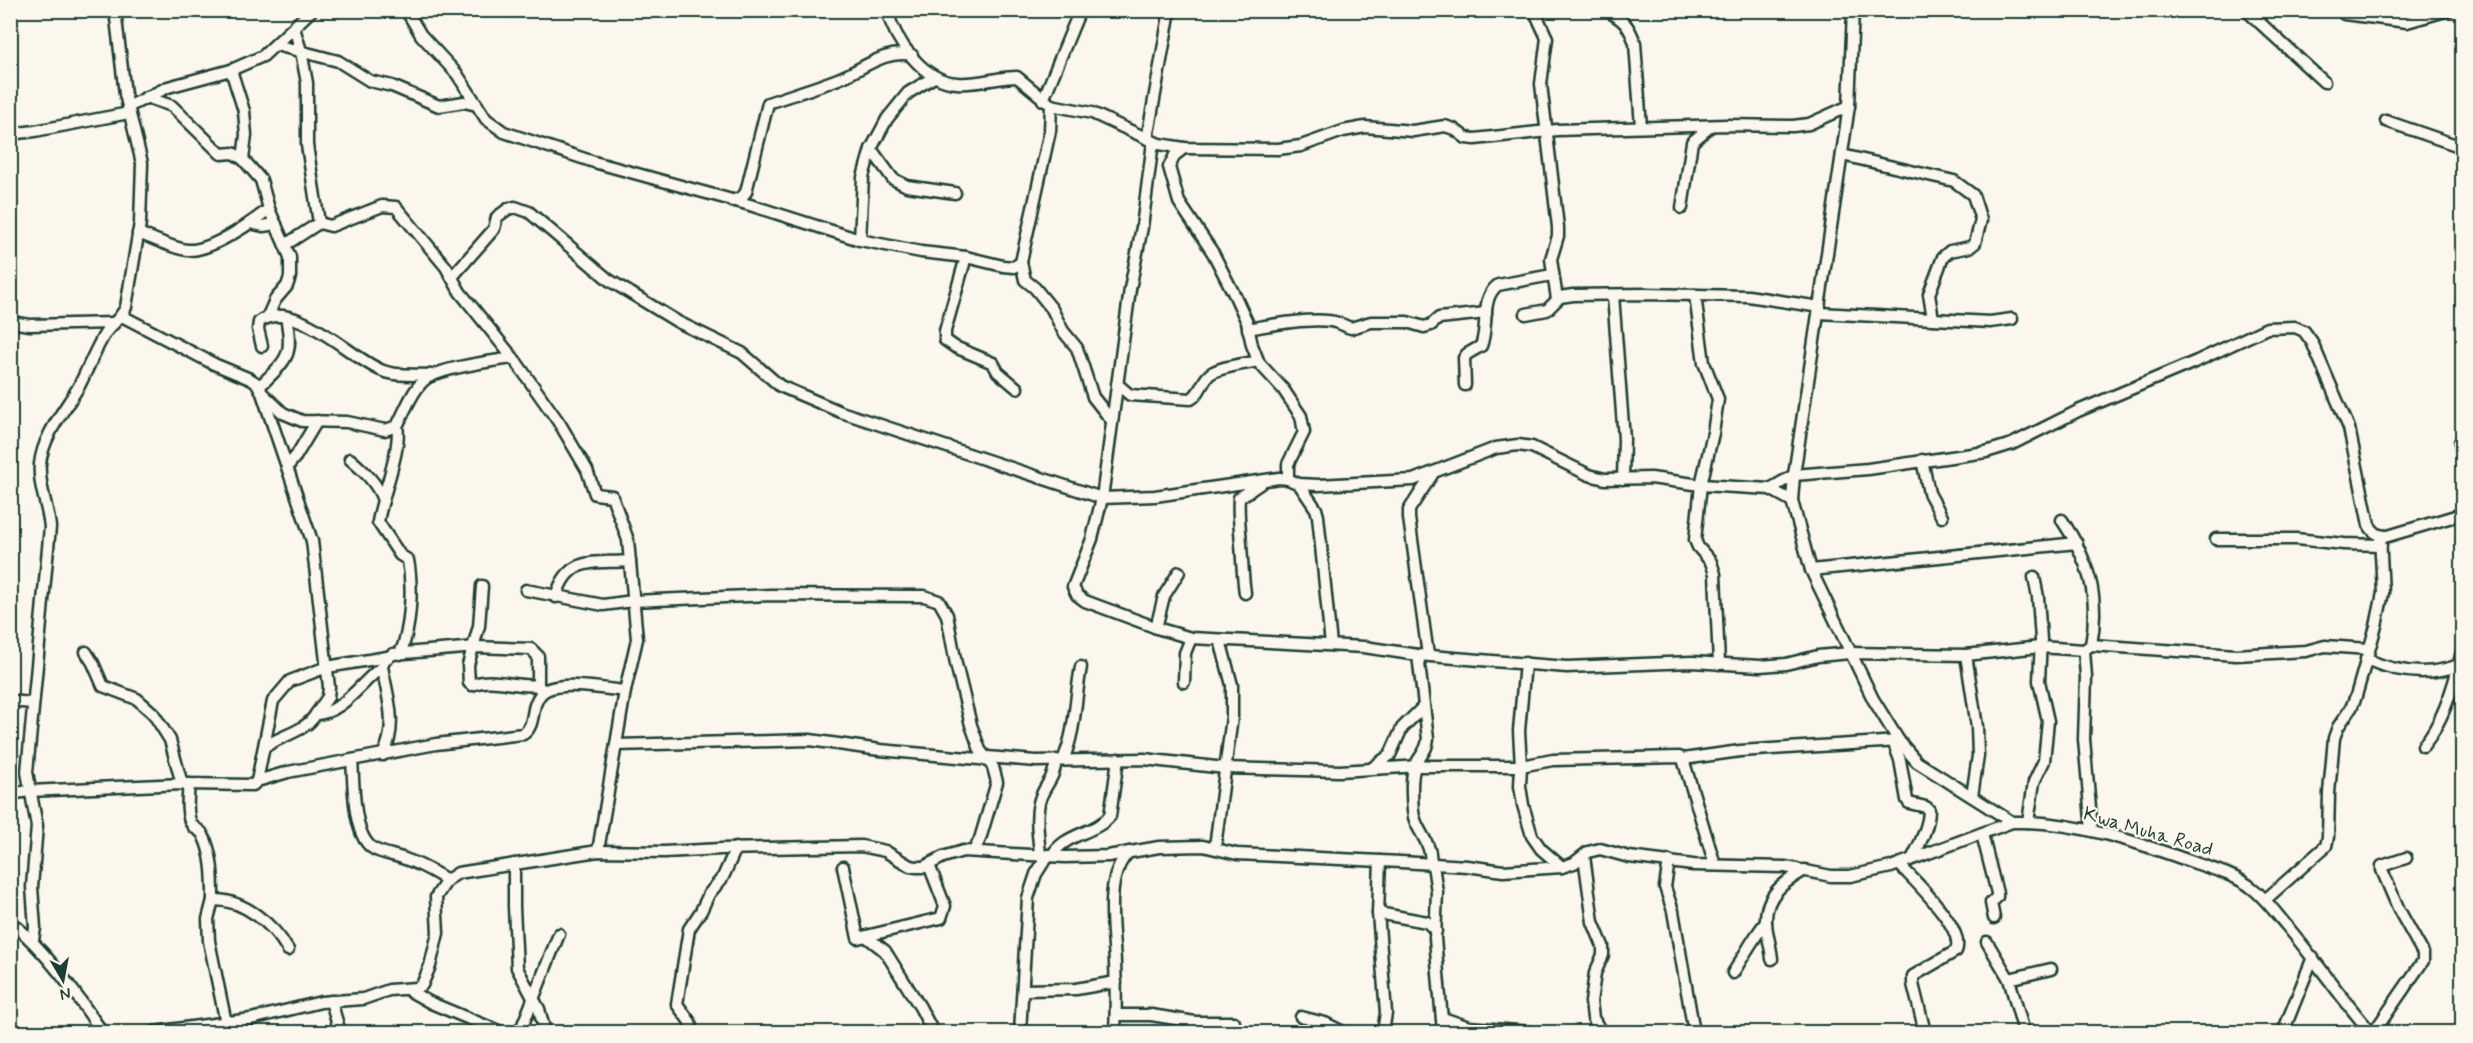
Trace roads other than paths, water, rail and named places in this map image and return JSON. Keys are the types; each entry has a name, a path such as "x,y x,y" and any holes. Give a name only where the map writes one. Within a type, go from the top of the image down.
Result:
{"street":[{"path":"33,940 35,928 32,887 37,826 27,772 50,527 42,489 40,461 54,426 78,387 106,332 118,320 131,283 138,232 142,163 129,110 115,10"},
{"path":"10,134 35,132 129,110 146,97 168,87 231,70 263,56 312,10"},
{"path":"406,10 421,34 457,74 477,105 494,126 504,132 594,162 860,240 921,252 966,257 1003,266 1014,267 1022,262"},
{"path":"886,10 902,43 934,77 958,84 1017,77 1047,103 1092,113 1153,142 1184,148 1278,149 1302,146 1350,129 1365,127 1413,131 1445,126 1454,129 1466,138 1545,130 1793,126 1809,124 1849,106"},
{"path":"1080,10 1047,103 1050,131 1022,262 1025,280 1035,288 1052,309 1063,331 1077,348 1094,398 1112,421"},
{"path":"1170,10 1101,498 1092,538 1075,579 1074,591 1086,601 1156,628 1191,638 1331,645 1567,667 1683,662 1786,664 1818,656 1850,653 1966,655 2040,647 2087,647 2236,655 2306,651 2325,646 2368,654 2386,668 2420,674 2445,670 2459,664"},
{"path":"1534,10 1535,17 1546,38 1541,84 1558,227 1558,236 1551,259 1557,299"},
{"path":"1853,10 1849,106 1792,501 1811,570 1850,653 1896,741 1907,800 1909,803 1926,807 1929,810 1921,842 1912,859"},
{"path":"2246,10 2324,82"},
{"path":"2344,14 2407,22 2449,10"},
{"path":"1614,15 1625,21 1631,29 1635,43 1641,127"},
{"path":"294,28 301,51 308,92 307,145 319,223"},
{"path":"276,45 338,61 370,81 392,86 439,106 464,102 477,105"},
{"path":"732,201 742,197 746,192 768,103 792,97 892,54 912,55"},
{"path":"231,70 244,111 246,135 243,159"},
{"path":"860,240 863,177 871,149 887,119 908,93 934,77"},
{"path":"146,97 172,106 222,154 233,153 243,159 261,180 290,257 290,277 287,286 275,300 267,318"},
{"path":"2386,121 2463,147"},
{"path":"1682,208 1692,142 1712,126"},
{"path":"1153,142 1169,167 1179,202 1222,269 1248,329 1258,361 1296,407 1304,424 1301,441 1288,464 1288,479"},
{"path":"1169,167 1175,155 1184,148"},
{"path":"871,149 893,179 907,186 955,194"},
{"path":"1842,155 1954,181 1973,195 1981,220 1975,243 1970,247 1950,251 1943,257 1929,294 1934,319"},
{"path":"285,245 319,223 331,226 382,206 396,207 420,233 460,292 513,358 560,424 587,470 595,494 612,496 615,509 625,527 637,639 625,691 598,851"},
{"path":"138,232 185,250 194,249 230,235 270,209"},
{"path":"452,277 494,229 498,217 508,209 522,209 609,280 678,322 742,353 780,386 841,412 1101,498 1155,496 1288,479 1299,484 1413,480 1432,475 1469,457 1496,448 1518,445 1532,447 1550,454 1589,475 1605,479 1651,478 1701,485 1770,489 1792,501"},
{"path":"250,223 263,226 276,224"},
{"path":"966,257 945,331 945,340 955,347 993,363 998,372 1017,388"},
{"path":"1465,385 1464,358 1481,346 1491,290 1498,285 1552,274"},
{"path":"1526,314 1551,308 1557,299 1573,295 1695,295 1748,296 1820,310 1934,319 1990,322 2012,318"},
{"path":"1613,295 1624,439 1623,479"},
{"path":"1695,295 1704,363 1718,399 1713,434 1701,485 1695,540 1711,562 1715,574 1719,664"},
{"path":"1248,329 1278,323 1304,322 1337,322 1351,328 1371,322 1407,322 1424,327 1431,325 1439,318 1486,313"},
{"path":"261,390 289,352 290,339 286,317"},
{"path":"262,346 258,329 259,322 267,318 294,318 324,334 380,370 399,374 435,375"},
{"path":"10,322 30,325 118,320 250,379 292,418 302,421 347,422 385,430 397,426"},
{"path":"1770,489 1794,475 1868,469 1986,452 2012,444 2078,411 2267,328 2295,327 2304,331 2312,342 2349,428 2369,525 2380,541 2383,593 2354,702 2338,727 2334,738 2326,846 2265,900"},
{"path":"400,654 407,633 411,576 408,560 400,555 380,526 379,516 400,438 397,426 416,390 424,380 455,369 513,358"},
{"path":"1117,384 1130,395 1191,399 1198,394 1206,378 1212,372 1258,361"},
{"path":"261,390 312,541 327,667 328,697 313,719 292,735 274,740 266,746"},
{"path":"288,466 317,421"},
{"path":"2460,442 2463,454"},
{"path":"350,459 377,487 383,500"},
{"path":"1922,460 1929,493 1942,517"},
{"path":"1432,475 1409,510 1408,519 1423,655 1424,706 1428,745 1414,767 1413,814 1430,851 1437,892 1436,931 1443,1032"},
{"path":"1245,593 1237,516 1239,498 1263,482"},
{"path":"1299,484 1316,509 1318,516 1331,645"},
{"path":"2216,539 2296,539 2344,544 2380,541 2388,536 2463,514"},
{"path":"2062,520 2078,543 2091,580 2094,610 2087,647 2084,739 2092,831"},
{"path":"1811,570 2078,543"},
{"path":"556,597 563,576 574,567 630,561"},
{"path":"1156,628 1164,596 1179,572"},
{"path":"2028,822 2034,782 2044,761 2048,721 2040,691 2038,597 2034,578"},
{"path":"482,586 479,626 472,647 468,673 469,683 472,685 485,680 541,688 575,687 625,691"},
{"path":"526,590 603,605 633,601 781,595 934,598 945,607 971,725 980,750 988,759 996,782 980,839 974,851"},
{"path":"1184,682 1185,653 1191,638"},
{"path":"1215,847 1232,717 1232,686 1220,640"},
{"path":"10,794 29,791 185,784 253,785 257,781 282,773 436,744 523,734 527,732 531,723 541,688 539,661 536,652 523,648 472,647 400,654 385,662 334,710 327,714 316,714"},
{"path":"2423,746 2436,726 2463,651"},
{"path":"86,652 103,686 137,699 153,712 170,740 185,784 189,820 201,831 212,866 213,900 208,919 209,941 226,1023"},
{"path":"1966,655 1978,756 1972,796"},
{"path":"257,781 274,699 295,678 327,667 385,662"},
{"path":"383,755 390,741 392,717 385,662"},
{"path":"1525,663 1519,731 1520,786 1532,836 1541,849 1562,867"},
{"path":"1047,855 1039,804 1043,791 1054,777 1059,760 1069,744 1081,668"},
{"path":"10,701 32,703"},
{"path":"1371,769 1387,758 1402,728 1424,706"},
{"path":"616,746 810,740 880,750 988,759 1036,761 1144,759 1225,768 1340,771 1414,767 1521,766 1552,760 1683,759 1740,751 1896,741 1926,769 2012,822"},
{"path":"1020,1032 1028,898 1036,874 1047,855 1110,816 1118,759"},
{"path":"1683,759 1711,865"},
{"path":"352,760 356,811 360,832 366,844 375,850 428,868 447,880"},
{"name":"Kwa Muha Road","path":"1562,867 1600,849 1629,857 1711,865 1786,867 1831,876 1850,876 1899,864 2012,822 2092,831 2173,855 2229,875 2251,887 2265,900 2313,957 2373,1032"},
{"path":"1982,834 1997,893 1997,897 1990,903 1994,918"},
{"path":"153,1032 193,1030 331,1001 363,999 389,990 408,990 422,985 430,966 438,933 436,897 447,880 458,873 598,851 664,852 736,848 861,846 885,852 910,866 929,865 953,853 974,851 1108,856 1159,847 1215,847 1237,855 1467,866 1503,871 1562,867"},
{"path":"692,1032 690,1022 677,1004 689,929 709,894 723,877 736,848"},
{"path":"1115,1032 1116,982 1112,898 1116,874 1121,862 1129,852"},
{"path":"1108,856 1116,874"},
{"path":"1584,856 1593,922 1603,950 1595,973 1591,1002 1593,1018 1601,1032"},
{"path":"2373,1032 2402,994 2423,961 2423,953 2402,916 2382,870 2382,866 2406,858"},
{"path":"1380,861 1378,913 1386,1013 1383,1032"},
{"path":"1669,861 1665,887 1673,911 1694,1032"},
{"path":"514,864 517,968 543,1018 545,1032"},
{"path":"1899,864 1944,914 1953,929 1958,944 1956,951 1913,976 1925,1032"},
{"path":"843,867 858,938 941,918 945,906 929,865"},
{"path":"1772,959 1766,922 1771,900 1777,888 1806,870"},
{"path":"213,900 220,900 250,910 278,932 288,951"},
{"path":"1378,913 1428,922 1436,931"},
{"path":"10,921 33,940 70,986 102,1032"},
{"path":"1733,974 1747,955 1753,938 1766,922"},
{"path":"520,1032 559,934"},
{"path":"867,937 885,951 920,1006 933,1032"},
{"path":"1988,942 2009,979 2024,1032"},
{"path":"2283,1032 2313,957"},
{"path":"2009,979 2051,969"},
{"path":"1023,990 1076,989 1116,982"},
{"path":"408,990 431,1003 501,1032"},
{"path":"331,1001 340,1032"},
{"path":"1116,1015 1151,1015 1192,1027 1234,1022"},
{"path":"1301,1017 1325,1023 1343,1032"},
{"path":"1443,1018 1469,1027 1529,1032"}]}
